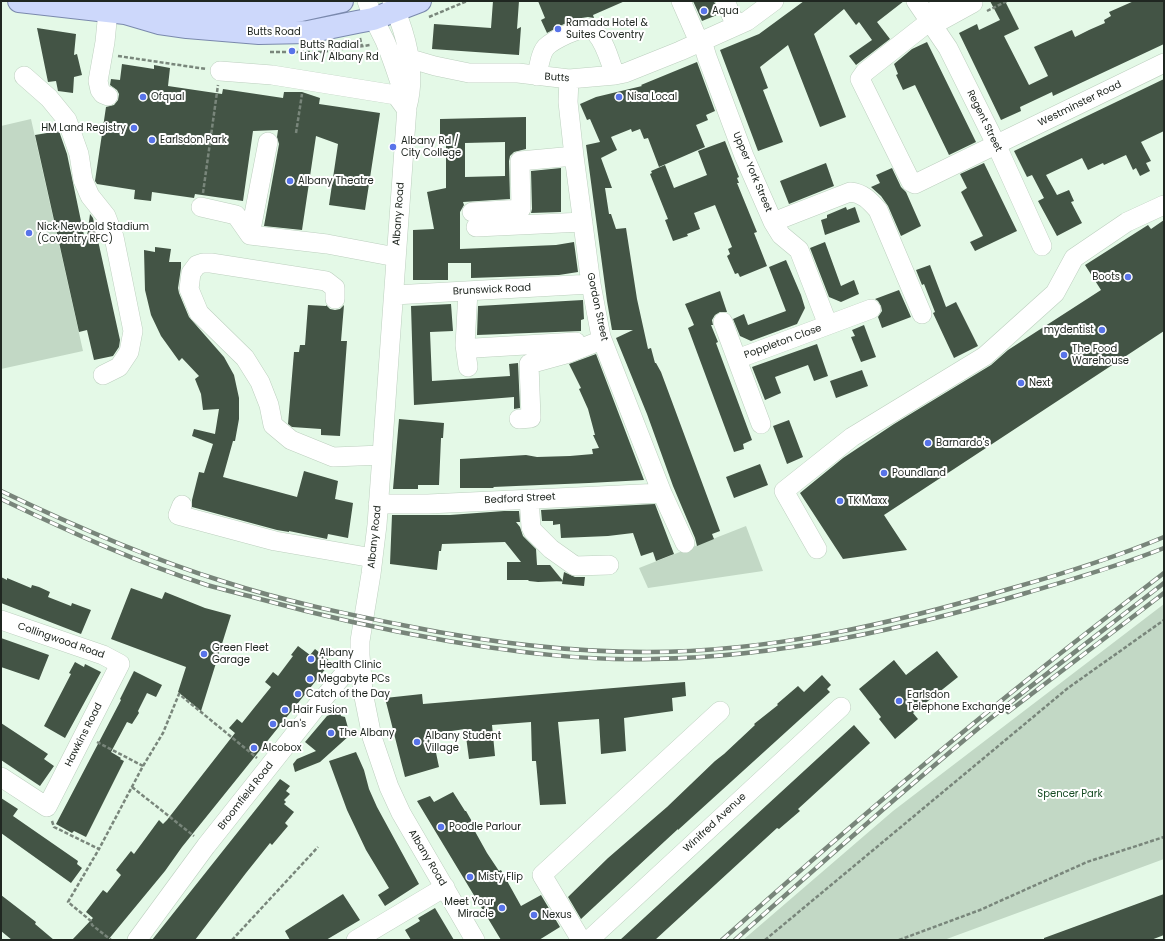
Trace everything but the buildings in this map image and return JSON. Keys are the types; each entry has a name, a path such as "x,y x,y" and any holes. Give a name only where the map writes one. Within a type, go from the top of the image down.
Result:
{"main road":[{"name":"Butts Road","path":"19,1 115,9 152,6 253,12 301,10 342,1"},
{"name":"Butts Road","path":"115,9 159,23 215,30 259,33 308,32 370,10 420,1"}],"street":[{"name":"Upper York Street","path":"681,1 700,42 744,156 773,222 850,192 870,200 878,210 922,314"},
{"path":"725,1 736,26"},
{"name":"Butts","path":"410,59 469,73 518,74 569,79 615,76 626,73 747,22 774,1"},
{"name":"Regent Street","path":"916,1 948,48 996,144 1042,246"},
{"path":"930,21 947,1"},
{"path":"930,21 973,2"},
{"name":"Albany Road","path":"394,6 410,59 411,93 407,109 378,504 373,558 360,641 360,655 366,712 379,760 389,787 401,813 475,940"},
{"path":"108,96 103,94 98,85 103,54 115,9"},
{"name":"Albany Road","path":"370,10 399,76 407,109"},
{"name":"Westminster Road","path":"930,21 865,72 860,80 911,182 915,184 1164,63"},
{"path":"537,76 540,59 546,47 557,39 578,30 589,28 596,32 603,44 615,76"},
{"path":"220,71 272,75 396,95 407,109"},
{"path":"24,76 49,98 67,120 79,154 83,180 90,196 106,216 114,237 133,331 128,352 119,367 103,375"},
{"name":"Gordon Street","path":"569,79 568,102 574,156 591,284 602,338 662,493 685,543"},
{"path":"250,235 268,142"},
{"path":"574,156 520,161 521,209 474,219 583,222"},
{"path":"817,549 784,491 852,437 985,356 1055,293 1074,258 1127,222 1164,205"},
{"path":"201,208 236,215 250,235 327,244 396,257"},
{"name":"Poppleton Close","path":"773,222 781,235 799,250 828,325"},
{"path":"335,299 335,288 326,281 211,263 197,265 194,268 191,273 189,289 199,313 245,358 260,382 269,405 273,425 291,440 333,457 382,455"},
{"name":"Brunswick Road","path":"394,295 591,284"},
{"path":"468,291 465,345 468,367"},
{"name":"Poppleton Close","path":"737,359 871,309"},
{"name":"Poppleton Close","path":"723,322 761,424"},
{"path":"475,348 573,343 602,338"},
{"path":"519,418 531,418 529,364 569,353 602,338"},
{"name":"Bedford Street","path":"378,504 428,504 662,493"},
{"path":"529,499 531,527 533,531 551,549 575,566 609,565"},
{"path":"182,505 178,514 232,530 275,541 373,558"},
{"name":"Collingwood Road","path":"1,620 103,655 120,664"},
{"name":"Broomfield Road","path":"137,940 206,846 360,655"},
{"name":"Hawkins Road","path":"47,807 120,664"},
{"name":"Winifred Avenue","path":"589,940 841,707"},
{"path":"581,940 542,875 720,711"},
{"path":"1,777 47,807"},
{"path":"356,940 375,935 445,887"}],"path":[{"path":"103,54 220,71 201,208"},
{"path":"296,133 302,92"},
{"path":"765,940 1068,688 1164,620"},
{"path":"111,940 92,926 91,921 68,902 99,849 143,766 163,733 179,694 269,767"},
{"path":"84,734 143,766"},
{"path":"132,787 206,846"},
{"path":"47,807 54,827 99,849"},
{"path":"899,940 980,910 1086,862 1164,837"},
{"path":"232,940 318,847"}],"green space":[{"name":"Nick Newbold Stadium (Coventry RFC)","path":"31,119 83,351 1,369 1,126"},
{"path":"746,526 763,571 648,588 639,568"},
{"name":"Spencer Park","path":"1164,604 1164,859 944,940 743,940 893,811"}],"railway":[{"path":"1,491 56,517 168,563 247,589 315,607 466,637 556,648 617,652 693,651 739,647 830,634 920,614 1049,578 1107,559 1164,537"},
{"path":"1,499 128,556 220,589 330,617 424,637 525,652 601,659 700,657 747,653 841,639 980,606 1096,572 1164,548"},
{"path":"722,940 923,765 1062,652 1164,573"},
{"path":"735,940 828,857 986,722 1164,583"},
{"path":"1008,712 1164,593"}],"place":[{"name":"Aqua","path":"704,11"},
{"name":"Ramada Hotel & Suites Coventry","path":"558,29"},
{"name":"Butts Radial Link / Albany Rd","path":"292,51"},
{"name":"Ofqual","path":"143,97"},
{"name":"Nisa Local","path":"619,97"},
{"name":"HM Land Registry","path":"134,128"},
{"name":"Earlsdon Park","path":"152,140"},
{"name":"Albany Rd / City College","path":"393,147"},
{"name":"Albany Theatre","path":"290,181"},
{"name":"Nick Newbold Stadium (Coventry RFC)","path":"29,233"},
{"name":"Boots","path":"1128,277"},
{"name":"mydentist","path":"1102,330"},
{"name":"The Food Warehouse","path":"1064,355"},
{"name":"Next","path":"1021,383"},
{"name":"Barnardo's","path":"928,443"},
{"name":"Poundland","path":"884,473"},
{"name":"TK Maxx","path":"840,501"},
{"name":"Green Fleet Garage","path":"204,654"},
{"name":"Albany Health Clinic","path":"311,659"},
{"name":"Megabyte PCs","path":"310,679"},
{"name":"Catch of the Day","path":"298,694"},
{"name":"Earlsdon Telephone Exchange","path":"899,701"},
{"name":"Hair Fusion","path":"285,710"},
{"name":"Jan's","path":"273,724"},
{"name":"The Albany","path":"331,733"},
{"name":"Albany Student Village","path":"417,742"},
{"name":"Alcobox","path":"254,748"},
{"name":"Poodle Parlour","path":"441,827"},
{"name":"Misty Flip","path":"470,877"},
{"name":"Meet Your Miracle","path":"502,908"},
{"name":"Nexus","path":"534,915"}]}
